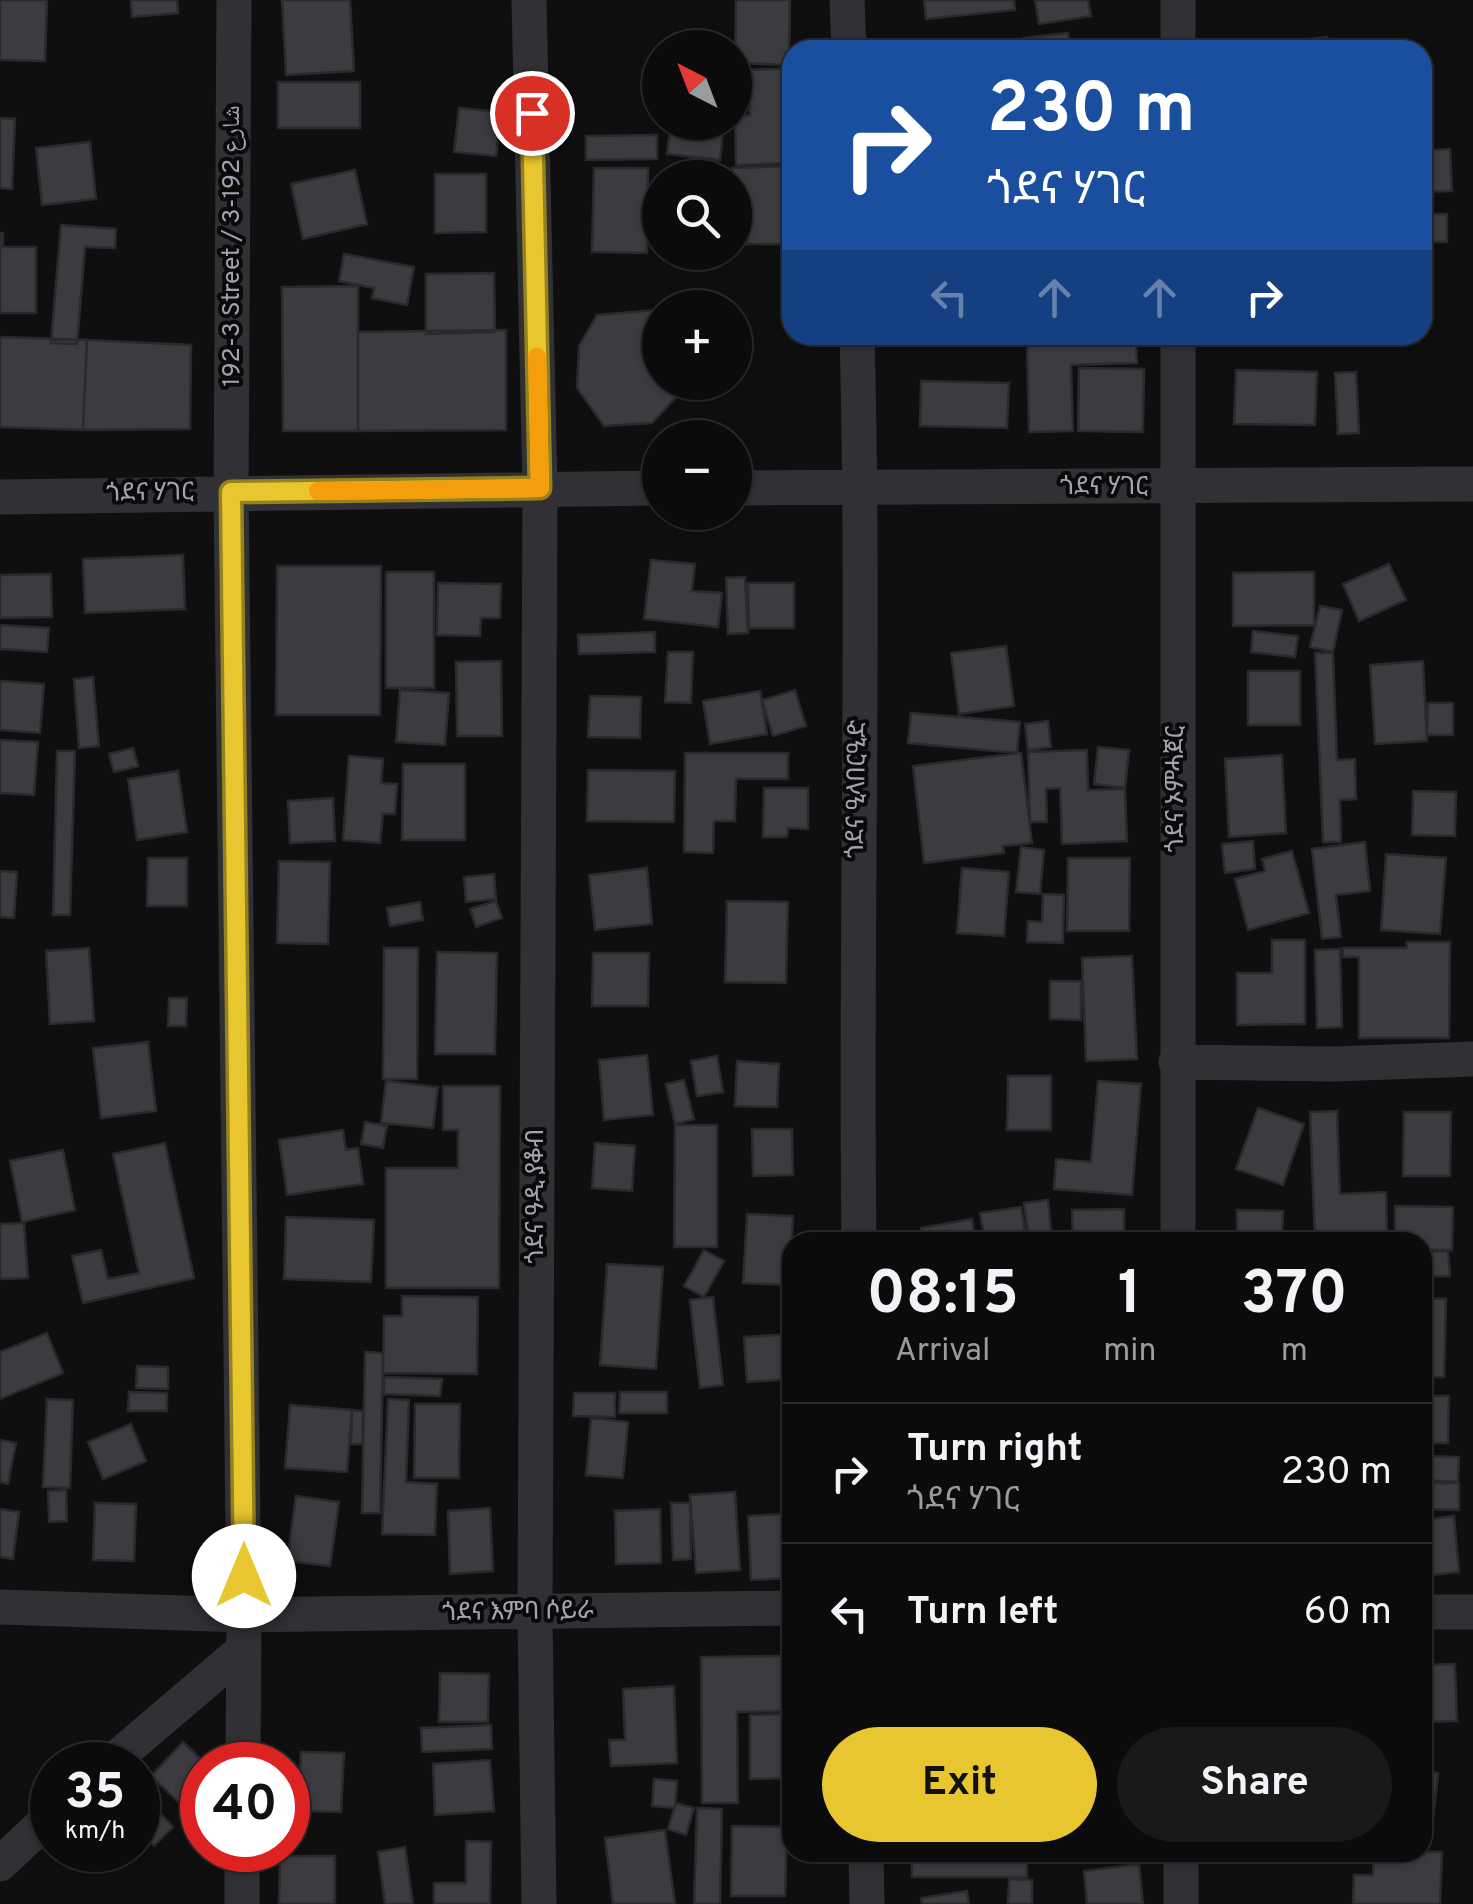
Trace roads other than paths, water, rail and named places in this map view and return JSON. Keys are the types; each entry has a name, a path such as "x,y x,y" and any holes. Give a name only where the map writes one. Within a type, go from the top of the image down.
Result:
{"street":[{"name":"192-3 Street / شارع 192-3","path":"234,0 231,492 243,1742"},
{"name":"ጎደና ዓዲ ያቆብ","path":"529,0 540,488 536,1613 539,1904"},
{"path":"847,0 849,40"},
{"path":"1178,0 1178,40"},
{"name":"ጎደና ዒላበርዒድ","path":"857,345 861,488 858,1232"},
{"name":"ጎደና ኦምሓጀር","path":"1178,345 1178,1232"},
{"name":"ጎደና ሃገር","path":"752,488 1473,484"},
{"name":"ጎደና ሃገር","path":"0,497 642,488"},
{"path":"1176,1062 1334,1064 1473,1059"},
{"name":"ጎደና እምባ ሶይራ","path":"0,1607 244,1632 536,1613 782,1608"},
{"path":"1432,1612 1473,1612"},
{"path":"132,1742 244,1632"},
{"path":"0,1864 30,1836"},
{"path":"866,1862 866,1904"},
{"path":"1181,1862 1181,1904"},
{"path":"242,1872 242,1904"}]}
